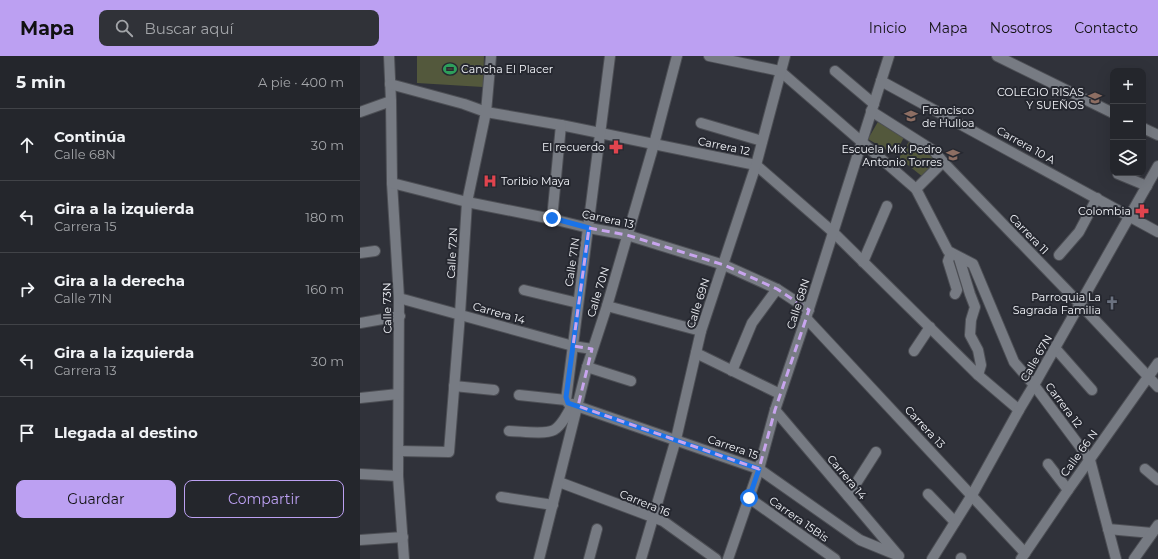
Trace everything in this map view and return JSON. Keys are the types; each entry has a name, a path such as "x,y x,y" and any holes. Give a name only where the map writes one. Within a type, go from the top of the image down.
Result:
{"street":[{"name":"Calle 73N","path":"389,56 392,183 400,298 398,476 404,559"},
{"name":"Calle 72N","path":"399,450 449,452 467,202 486,112 491,56"},
{"name":"Calle 71N","path":"572,404 573,346 610,56"},
{"name":"Calle 70N","path":"538,559 559,482 572,404 587,368 606,306 654,144 677,56"},
{"path":"709,56 780,71 861,142"},
{"name":"Calle 69N","path":"641,559 676,440 701,331 756,165 785,56"},
{"name":"Calle 68N","path":"728,559 759,469 774,410 808,314 889,56"},
{"path":"997,56 1110,112"},
{"name":"Carrera 11","path":"835,71 873,108 934,151 1158,387"},
{"name":"Carrera 10 A","path":"881,81 1130,216 1157,228"},
{"name":"Carrera 12","path":"390,84 464,104 486,112 561,125 756,165 833,232 978,375 1019,410"},
{"path":"360,112 391,101"},
{"path":"701,123 762,141"},
{"path":"552,218 561,125"},
{"path":"1146,129 1158,135"},
{"name":"Carrera 12","path":"861,142 916,189 948,251 955,256 973,264 1014,362 1034,385 1090,460 1116,559"},
{"path":"916,189 943,162"},
{"name":"Calle 67N","path":"932,559 972,495 1158,166"},
{"path":"1123,176 1147,186"},
{"name":"Carrera 13","path":"392,183 467,202 552,218 589,228 627,234 724,265 777,289 808,314 972,495 1023,556"},
{"path":"1059,255 1079,232 1097,198"},
{"path":"863,262 887,206"},
{"path":"360,253 375,251"},
{"name":"Carrera 12","path":"955,256 975,306 971,320 970,335 978,350 981,365 978,375"},
{"path":"955,256 948,262 957,290 955,294"},
{"path":"732,371 752,323 777,289"},
{"path":"524,290 578,303"},
{"name":"Carrera 14","path":"400,298 573,346 592,349"},
{"path":"606,306 701,331"},
{"path":"360,323 400,316"},
{"path":"914,351 930,327"},
{"path":"1056,348 1092,390"},
{"path":"696,353 780,394"},
{"name":"Calle 66 N","path":"1023,556 1158,363"},
{"path":"587,368 631,381"},
{"path":"454,386 494,390"},
{"path":"360,398 398,394"},
{"name":"Carrera 15","path":"518,396 572,404 759,469 860,540 900,558"},
{"path":"509,431 544,432 554,430 566,416 572,404"},
{"name":"Carrera 14","path":"774,410 900,558"},
{"path":"848,496 876,452"},
{"path":"1048,464 1068,490"},
{"path":"1145,470 1158,480"},
{"path":"360,474 398,476"},
{"name":"Carrera 16","path":"559,482 663,521 716,559"},
{"path":"928,494 955,522"},
{"path":"501,497 553,505"},
{"name":"Carrera 15Bis","path":"749,498 835,559"},
{"path":"1108,528 1156,527"},
{"path":"1134,559 1156,527"},
{"path":"589,559 597,529"},
{"path":"360,540 403,537"}],"highlighted area":[{"path":"589,228 627,235 724,265 777,289 809,310 775,410 759,469 578,406 592,349 573,346"}],"green space":[{"name":"Cancha El Placer","path":"417,56 484,56 483,87 417,83"},
{"path":"879,120 905,135 895,155 868,139"},
{"path":"910,140 936,160 923,177 899,158"}],"place":[{"name":"Cancha El Placer","path":"450,69"},
{"name":"COLEGIO RISAS Y SUEÑOS","path":"1095,98"},
{"name":"Francisco de Hulloa","path":"911,116"},
{"name":"El recuerdo","path":"616,147"},
{"name":"Escuela Mix Pedro Antonio Torres","path":"953,155"},
{"name":"Toribio Maya","path":"490,181"},
{"name":"Colombia","path":"1142,211"},
{"name":"Parroquia La Sagrada Familia","path":"1112,303"}],"route":[{"path":"552,218 589,228 566,397 568,403 759,469 749,498"}]}
